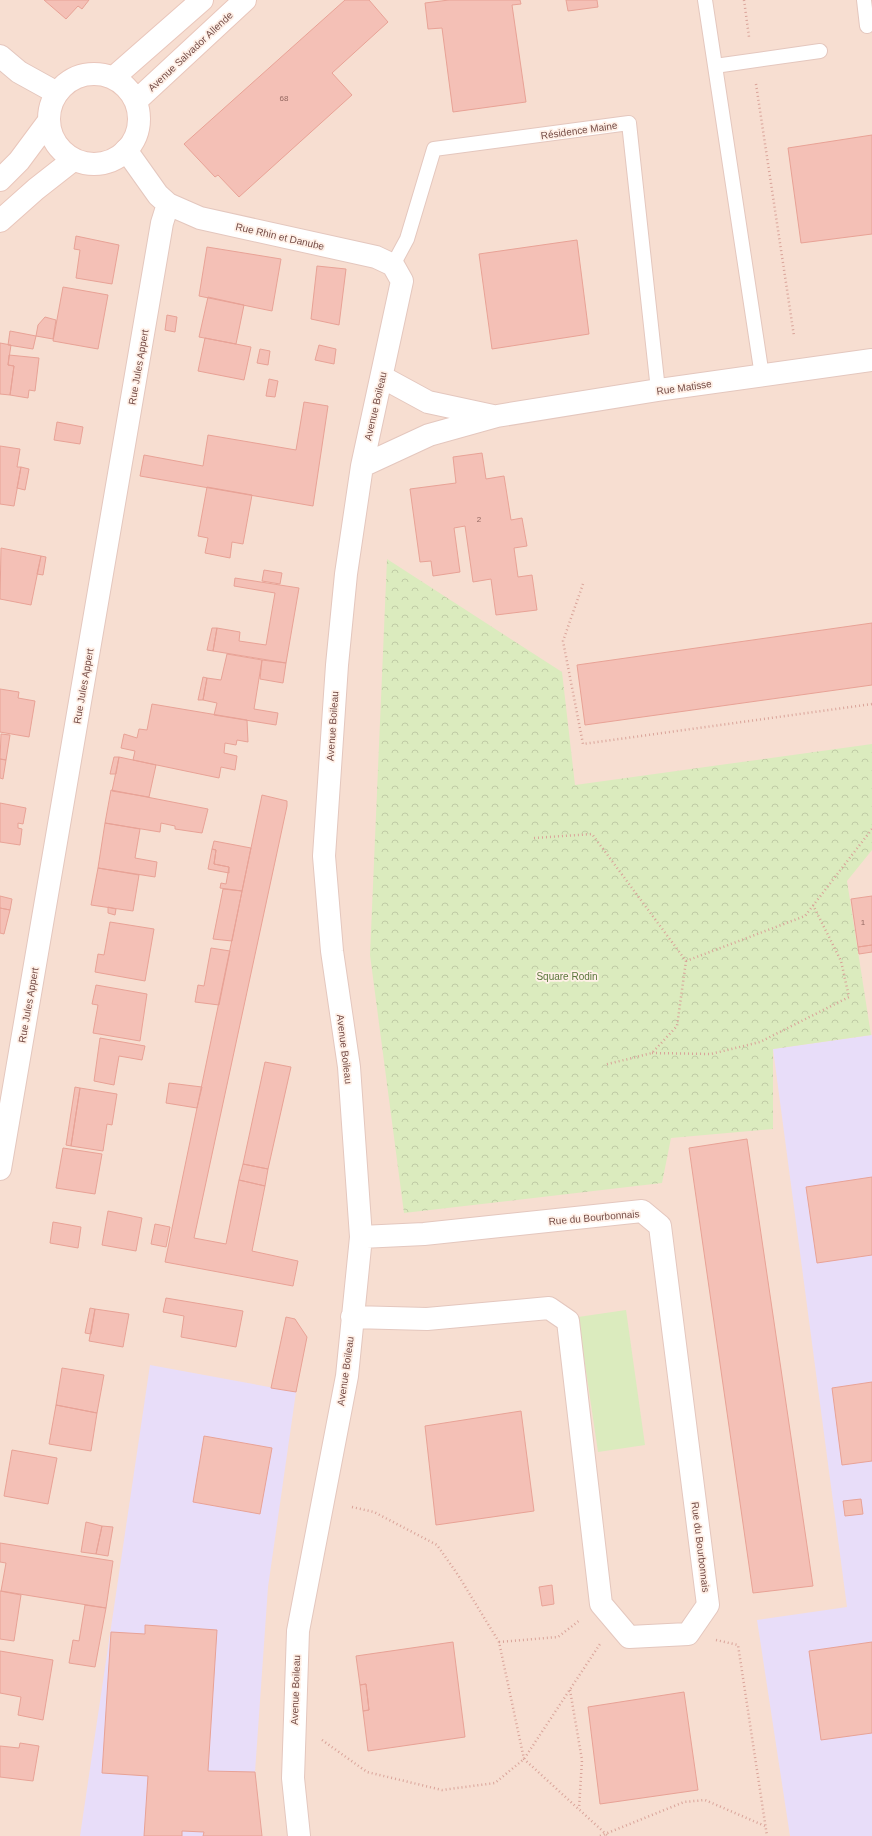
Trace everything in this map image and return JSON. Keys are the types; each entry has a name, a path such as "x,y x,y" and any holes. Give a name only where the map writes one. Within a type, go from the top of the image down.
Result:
{"street":[{"path":"113,78 202,0"},
{"name":"Avenue Salvador Allende","path":"136,101 245,0"},
{"path":"0,56 20,72 57,93"},
{"path":"89,74 101,74 113,78 127,88 136,101 139,114 139,127 134,140 126,150 115,159 102,164 88,164 74,160 64,153 56,144 51,134 48,122 50,106 57,93 71,80 89,74"},
{"path":"0,180 19,161 48,122"},
{"path":"126,150 154,190 168,204"},
{"path":"0,221 36,189 74,160"},
{"name":"Rue Rhin et Danube","path":"168,204 200,218 376,257 393,265"},
{"name":"Rue Jules Appert","path":"0,1169 3,1132 162,224 168,204"},
{"name":"Avenue Boileau","path":"299,1836 293,1778 298,1631 347,1376 361,1237 349,1067 332,951 324,856 337,665 346,574 362,466 402,281 393,265"},
{"name":"Rue Matisse","path":"496,416 658,390 872,360"},
{"path":"382,376 428,402 496,416"},
{"path":"362,466 429,435 496,416"},
{"name":"Rue du Bourbonnais","path":"361,1237 424,1234 642,1211 660,1226 708,1605 688,1634"},
{"path":"352,1317 427,1319 548,1308 568,1321 601,1604 629,1638 688,1634"}],"lane":[{"path":"705,0 762,376"},
{"path":"864,0 867,26"},
{"path":"715,66 820,51"},
{"name":"Résidence Maine","path":"393,265 407,239 434,149 629,123 658,390"}],"path":[{"path":"744,0 794,336"},
{"path":"583,584 563,641 583,744 872,704"},
{"path":"686,961 805,916 872,829"},
{"path":"534,838 592,834 686,961 677,1026 652,1053"},
{"path":"604,1065 652,1053 711,1054 760,1042 849,997 841,961 812,905"},
{"path":"352,1507 374,1512 437,1545 458,1575 499,1642 524,1758 608,1836"},
{"path":"499,1642 558,1637 601,1604"},
{"path":"294,1720 367,1772 442,1790 495,1783 524,1758 615,1621"},
{"path":"688,1634 738,1645 767,1836"},
{"path":"570,1690 582,1760 579,1809"},
{"path":"600,1836 684,1802 705,1800 765,1826"}],"shaded area":[{"path":"0,0 872,0 872,1836 0,1836"},
{"path":"872,1035 872,1836 790,1836 757,1620 847,1607 773,1049"},
{"path":"150,1365 296,1392 268,1587 255,1772 262,1836 80,1836"}],"green space":[{"name":"Square Rodin","path":"387,559 562,672 575,785 872,744 872,850 847,881 871,1035 773,1049 773,1129 671,1138 662,1183 404,1213 370,955"},
{"path":"626,1310 645,1445 598,1452 578,1317"}],"building":[{"path":"44,0 89,0 82,9 78,6 66,19"},
{"path":"345,0 369,0 388,22 332,73 352,95 239,197 218,175 215,177 184,144"},
{"path":"449,0 520,0 521,4 512,5 526,102 453,112 442,28 428,29 425,3"},
{"path":"566,0 597,0 598,7 568,11"},
{"path":"872,135 872,234 801,243 788,148"},
{"path":"76,236 119,245 112,284 76,278 80,250 74,249"},
{"path":"577,240 589,334 492,349 479,254"},
{"path":"207,247 281,259 272,311 199,296"},
{"path":"317,266 346,269 339,325 311,319"},
{"path":"63,287 108,295 98,349 53,341"},
{"path":"208,297 244,305 236,344 199,337"},
{"path":"167,315 177,317 175,332 165,330"},
{"path":"45,317 56,320 53,339 36,336 38,325"},
{"path":"10,331 36,336 33,349 8,345"},
{"path":"205,338 251,347 244,380 198,371"},
{"path":"0,343 11,345 8,365 14,366 10,395 0,394"},
{"path":"319,345 336,349 334,364 315,360"},
{"path":"260,349 270,351 268,365 257,363"},
{"path":"9,355 39,358 35,391 29,390 28,398 10,395 14,366 8,365"},
{"path":"269,379 278,381 275,397 266,396"},
{"path":"304,402 328,406 313,506 140,476 144,455 203,466 208,435 296,450"},
{"path":"57,422 83,427 80,444 54,440"},
{"path":"0,446 20,449 17,467 21,467 14,506 0,504"},
{"path":"482,453 486,479 504,476 511,520 522,518 527,546 514,548 518,577 532,575 537,610 496,615 491,579 473,582 465,526 454,528 460,572 433,576 431,561 420,562 410,489 456,483 453,457"},
{"path":"21,467 29,469 25,490 17,488"},
{"path":"207,487 252,495 243,544 232,542 230,558 205,553 208,538 198,536"},
{"path":"1,548 41,556 31,605 0,599"},
{"path":"41,556 46,557 43,575 37,574"},
{"path":"264,570 282,573 280,584 262,581"},
{"path":"235,578 299,588 286,663 213,651 217,628 240,632 239,641 266,645 275,593 234,586"},
{"path":"872,623 872,685 585,725 577,665"},
{"path":"212,628 217,628 213,651 207,650"},
{"path":"227,654 262,660 254,709 278,713 276,725 214,715 217,703 203,700 207,678 221,680"},
{"path":"262,660 286,663 283,683 260,679"},
{"path":"203,677 207,678 203,700 198,700"},
{"path":"0,689 19,692 18,698 35,701 29,737 0,732"},
{"path":"152,704 247,720 248,742 237,740 236,745 225,743 224,753 237,756 235,770 221,767 219,778 133,760 135,751 121,748 124,734 137,738 139,729 147,730"},
{"path":"1,734 10,735 6,760 0,759"},
{"path":"114,757 119,757 116,774 110,774"},
{"path":"119,757 156,765 149,797 112,791"},
{"path":"0,759 6,760 3,779 0,778"},
{"path":"111,790 208,809 202,833 175,829 175,826 161,823 160,832 105,823"},
{"path":"262,795 287,801 287,806 194,1238 226,1244 239,1180 265,1186 252,1251 298,1261 293,1286 165,1262"},
{"path":"0,803 26,808 23,824 18,823 18,828 22,829 20,845 0,842"},
{"path":"105,823 140,829 135,858 157,862 155,877 98,868"},
{"path":"214,841 251,848 242,891 220,888 221,883 226,884 229,867 214,864 216,850 212,849"},
{"path":"212,849 216,850 214,864 229,867 229,873 208,869"},
{"path":"98,868 139,875 133,911 91,905"},
{"path":"223,889 242,891 232,941 213,939"},
{"path":"0,896 12,899 10,910 0,908"},
{"path":"872,896 872,945 858,947 851,899"},
{"path":"108,907 116,909 115,915 108,913"},
{"path":"0,908 10,910 4,934 0,933"},
{"path":"110,922 154,929 145,981 95,972 98,954 104,955"},
{"path":"872,945 872,952 859,954 858,947"},
{"path":"211,948 230,951 219,1005 195,1002 198,985 204,986"},
{"path":"96,985 147,994 140,1041 93,1033 98,1005 92,1004"},
{"path":"100,1038 145,1046 142,1060 119,1056 114,1085 94,1081"},
{"path":"265,1062 291,1067 268,1169 243,1164"},
{"path":"169,1083 202,1087 197,1108 166,1103"},
{"path":"75,1087 80,1088 71,1146 66,1145"},
{"path":"80,1088 117,1094 112,1125 107,1124 103,1151 71,1146"},
{"path":"747,1139 813,1586 753,1593 689,1148"},
{"path":"63,1148 102,1154 95,1194 56,1188"},
{"path":"243,1164 268,1169 265,1186 239,1180"},
{"path":"872,1177 872,1255 817,1263 806,1187"},
{"path":"108,1211 142,1218 136,1251 102,1245"},
{"path":"53,1222 81,1227 78,1248 50,1243"},
{"path":"155,1224 170,1227 166,1247 151,1244"},
{"path":"166,1298 243,1311 236,1347 181,1337 184,1316 163,1312"},
{"path":"90,1308 95,1309 91,1334 85,1333"},
{"path":"95,1309 129,1314 123,1347 89,1341"},
{"path":"286,1317 295,1319 307,1337 296,1392 271,1388"},
{"path":"62,1368 104,1375 97,1413 56,1405"},
{"path":"872,1382 872,1461 842,1465 832,1388"},
{"path":"56,1405 97,1413 91,1451 49,1444"},
{"path":"521,1411 534,1511 436,1525 425,1426"},
{"path":"204,1436 272,1448 260,1514 193,1502"},
{"path":"12,1450 57,1458 48,1504 4,1496"},
{"path":"861,1499 863,1514 845,1516 843,1501"},
{"path":"86,1522 102,1526 96,1554 81,1552"},
{"path":"102,1526 113,1527 108,1556 96,1554"},
{"path":"0,1543 113,1561 106,1608 1,1591 6,1563 0,1562"},
{"path":"552,1585 554,1604 542,1606 539,1587"},
{"path":"0,1591 21,1595 14,1641 0,1639"},
{"path":"85,1605 106,1608 95,1667 69,1663 73,1640 79,1641"},
{"path":"145,1625 217,1630 208,1771 255,1772 262,1836 203,1836 204,1832 182,1831 182,1836 144,1836 148,1776 102,1773 111,1632 145,1634"},
{"path":"453,1642 465,1737 368,1751 363,1711 369,1710 366,1684 360,1685 356,1656"},
{"path":"872,1642 872,1733 821,1740 809,1651"},
{"path":"0,1651 53,1660 43,1720 18,1715 21,1697 0,1693"},
{"path":"366,1684 369,1710 363,1711 360,1685"},
{"path":"684,1692 698,1790 600,1804 588,1707"},
{"path":"20,1743 39,1746 33,1781 0,1777 0,1746 19,1748"}]}
